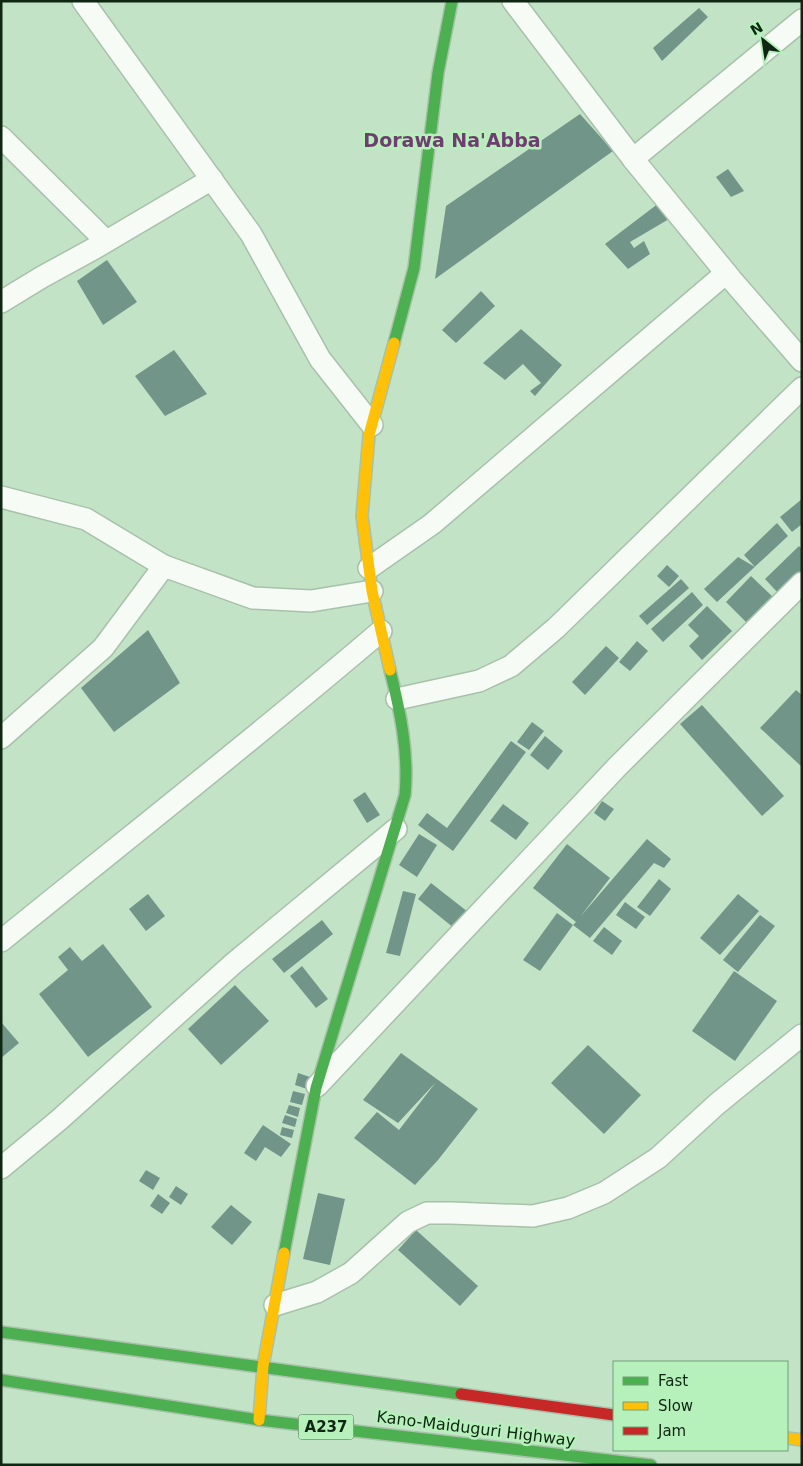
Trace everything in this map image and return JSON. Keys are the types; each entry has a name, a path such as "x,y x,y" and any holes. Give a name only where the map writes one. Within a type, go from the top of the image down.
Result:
{"main road":[{"path":"259,1420 263,1366 316,1088 405,795 407,772 397,699 372,591 362,516 369,436 414,268 438,73 452,1"},
{"name":"Kano-Maiduguri Highway","path":"1,1332 613,1415"},
{"name":"Kano-Maiduguri Highway","path":"1,1380 259,1420 651,1465"},
{"path":"788,1438 802,1440"}],"street":[{"path":"83,1 251,234 320,359 372,425"},
{"path":"513,1 633,159 726,273 802,361"},
{"path":"633,159 802,20"},
{"path":"1,138 106,241"},
{"path":"2,299 212,179"},
{"path":"369,568 432,524 726,273"},
{"path":"397,699 479,681 511,666 556,628 802,388"},
{"path":"1,497 86,519 164,566 253,598 311,601 372,591"},
{"path":"1,738 103,648 164,566"},
{"path":"316,1088 617,766 802,584"},
{"path":"1,941 300,701 381,631"},
{"path":"1,1168 59,1120 234,964 396,828"},
{"path":"275,1305 316,1292 351,1273 408,1222 427,1213 533,1216 568,1208 604,1192 658,1158 717,1104 802,1035"}],"building":[{"path":"699,8 708,17 662,61 653,48"},
{"path":"580,114 613,151 435,279 446,206"},
{"path":"728,169 744,191 731,197 716,177"},
{"path":"659,203 669,219 630,242 634,248 644,241 650,254 628,269 605,244"},
{"path":"107,260 137,302 103,325 77,281"},
{"path":"481,291 495,306 456,343 442,330"},
{"path":"521,329 562,365 535,396 530,391 541,383 523,364 505,380 483,363"},
{"path":"174,350 207,394 165,416 135,376"},
{"path":"802,499 802,524 792,532 780,517"},
{"path":"777,523 788,536 755,567 744,555"},
{"path":"799,546 802,549 802,572 779,594 765,579"},
{"path":"738,557 755,567 717,602 704,589"},
{"path":"667,565 679,576 669,587 657,576"},
{"path":"751,576 774,598 748,624 726,602"},
{"path":"681,579 689,588 647,625 639,616"},
{"path":"692,592 703,605 663,642 651,629"},
{"path":"707,606 732,631 702,660 689,646 699,636 688,625"},
{"path":"148,630 180,683 114,732 81,688"},
{"path":"637,641 648,651 630,671 619,662"},
{"path":"606,646 619,658 585,695 572,682"},
{"path":"796,690 802,695 802,767 760,728"},
{"path":"702,705 784,796 762,816 680,724"},
{"path":"532,722 544,731 529,750 517,742"},
{"path":"545,736 563,751 548,770 530,755"},
{"path":"511,741 526,752 453,851 418,825 427,813 447,828"},
{"path":"365,792 380,815 367,823 353,800"},
{"path":"602,801 614,809 605,821 594,813"},
{"path":"503,804 529,823 516,840 490,821"},
{"path":"419,834 437,845 417,877 399,865"},
{"path":"647,839 671,859 664,868 654,863 590,938 573,925 576,922 533,888 567,844 610,878 580,917"},
{"path":"659,879 671,889 650,916 637,907"},
{"path":"431,883 468,912 454,928 418,899"},
{"path":"403,891 416,894 400,956 386,953"},
{"path":"148,894 165,916 146,931 129,909"},
{"path":"738,894 759,911 720,955 700,938"},
{"path":"625,902 645,917 636,929 616,915"},
{"path":"557,913 573,925 540,971 523,960"},
{"path":"760,915 775,926 738,972 723,960"},
{"path":"322,920 333,934 284,973 272,959"},
{"path":"604,927 622,941 612,955 593,941"},
{"path":"103,944 152,1007 88,1057 39,994 68,970 58,957 70,947 82,961"},
{"path":"302,966 328,999 316,1008 290,976"},
{"path":"734,971 777,1001 735,1061 692,1031"},
{"path":"235,985 269,1021 221,1065 188,1029"},
{"path":"1,1022 19,1043 1,1058"},
{"path":"588,1045 641,1095 604,1134 551,1083"},
{"path":"401,1053 478,1109 438,1160 415,1185 354,1138 377,1112 399,1130 436,1082 398,1123 363,1100"},
{"path":"298,1073 310,1077 307,1089 295,1085"},
{"path":"293,1091 305,1094 302,1105 290,1102"},
{"path":"289,1105 300,1108 298,1117 286,1113"},
{"path":"285,1115 297,1119 295,1127 282,1123"},
{"path":"263,1125 291,1144 281,1157 265,1147 256,1161 244,1153"},
{"path":"282,1127 294,1130 292,1138 280,1135"},
{"path":"146,1170 160,1178 153,1190 139,1181"},
{"path":"176,1186 188,1194 181,1205 169,1197"},
{"path":"318,1193 345,1199 330,1265 303,1259"},
{"path":"158,1194 170,1203 162,1214 150,1206"},
{"path":"231,1205 252,1222 232,1245 211,1227"},
{"path":"416,1230 478,1286 460,1306 398,1250"}],"traffic: fast":[{"path":"394,343 414,268 438,73 452,1"},
{"path":"284,1253 316,1088 405,795 405,748 390,670"},
{"path":"1,1332 461,1394"},
{"path":"1,1380 259,1420 651,1465"}],"traffic: slow":[{"path":"390,670 372,591 362,516 369,435 394,343"},
{"path":"259,1420 263,1366 284,1253"},
{"path":"788,1438 802,1440"}],"traffic: jam":[{"path":"461,1394 613,1415"}],"district":[{"name":"Dorawa Na'Abba","path":"452,140"}]}
